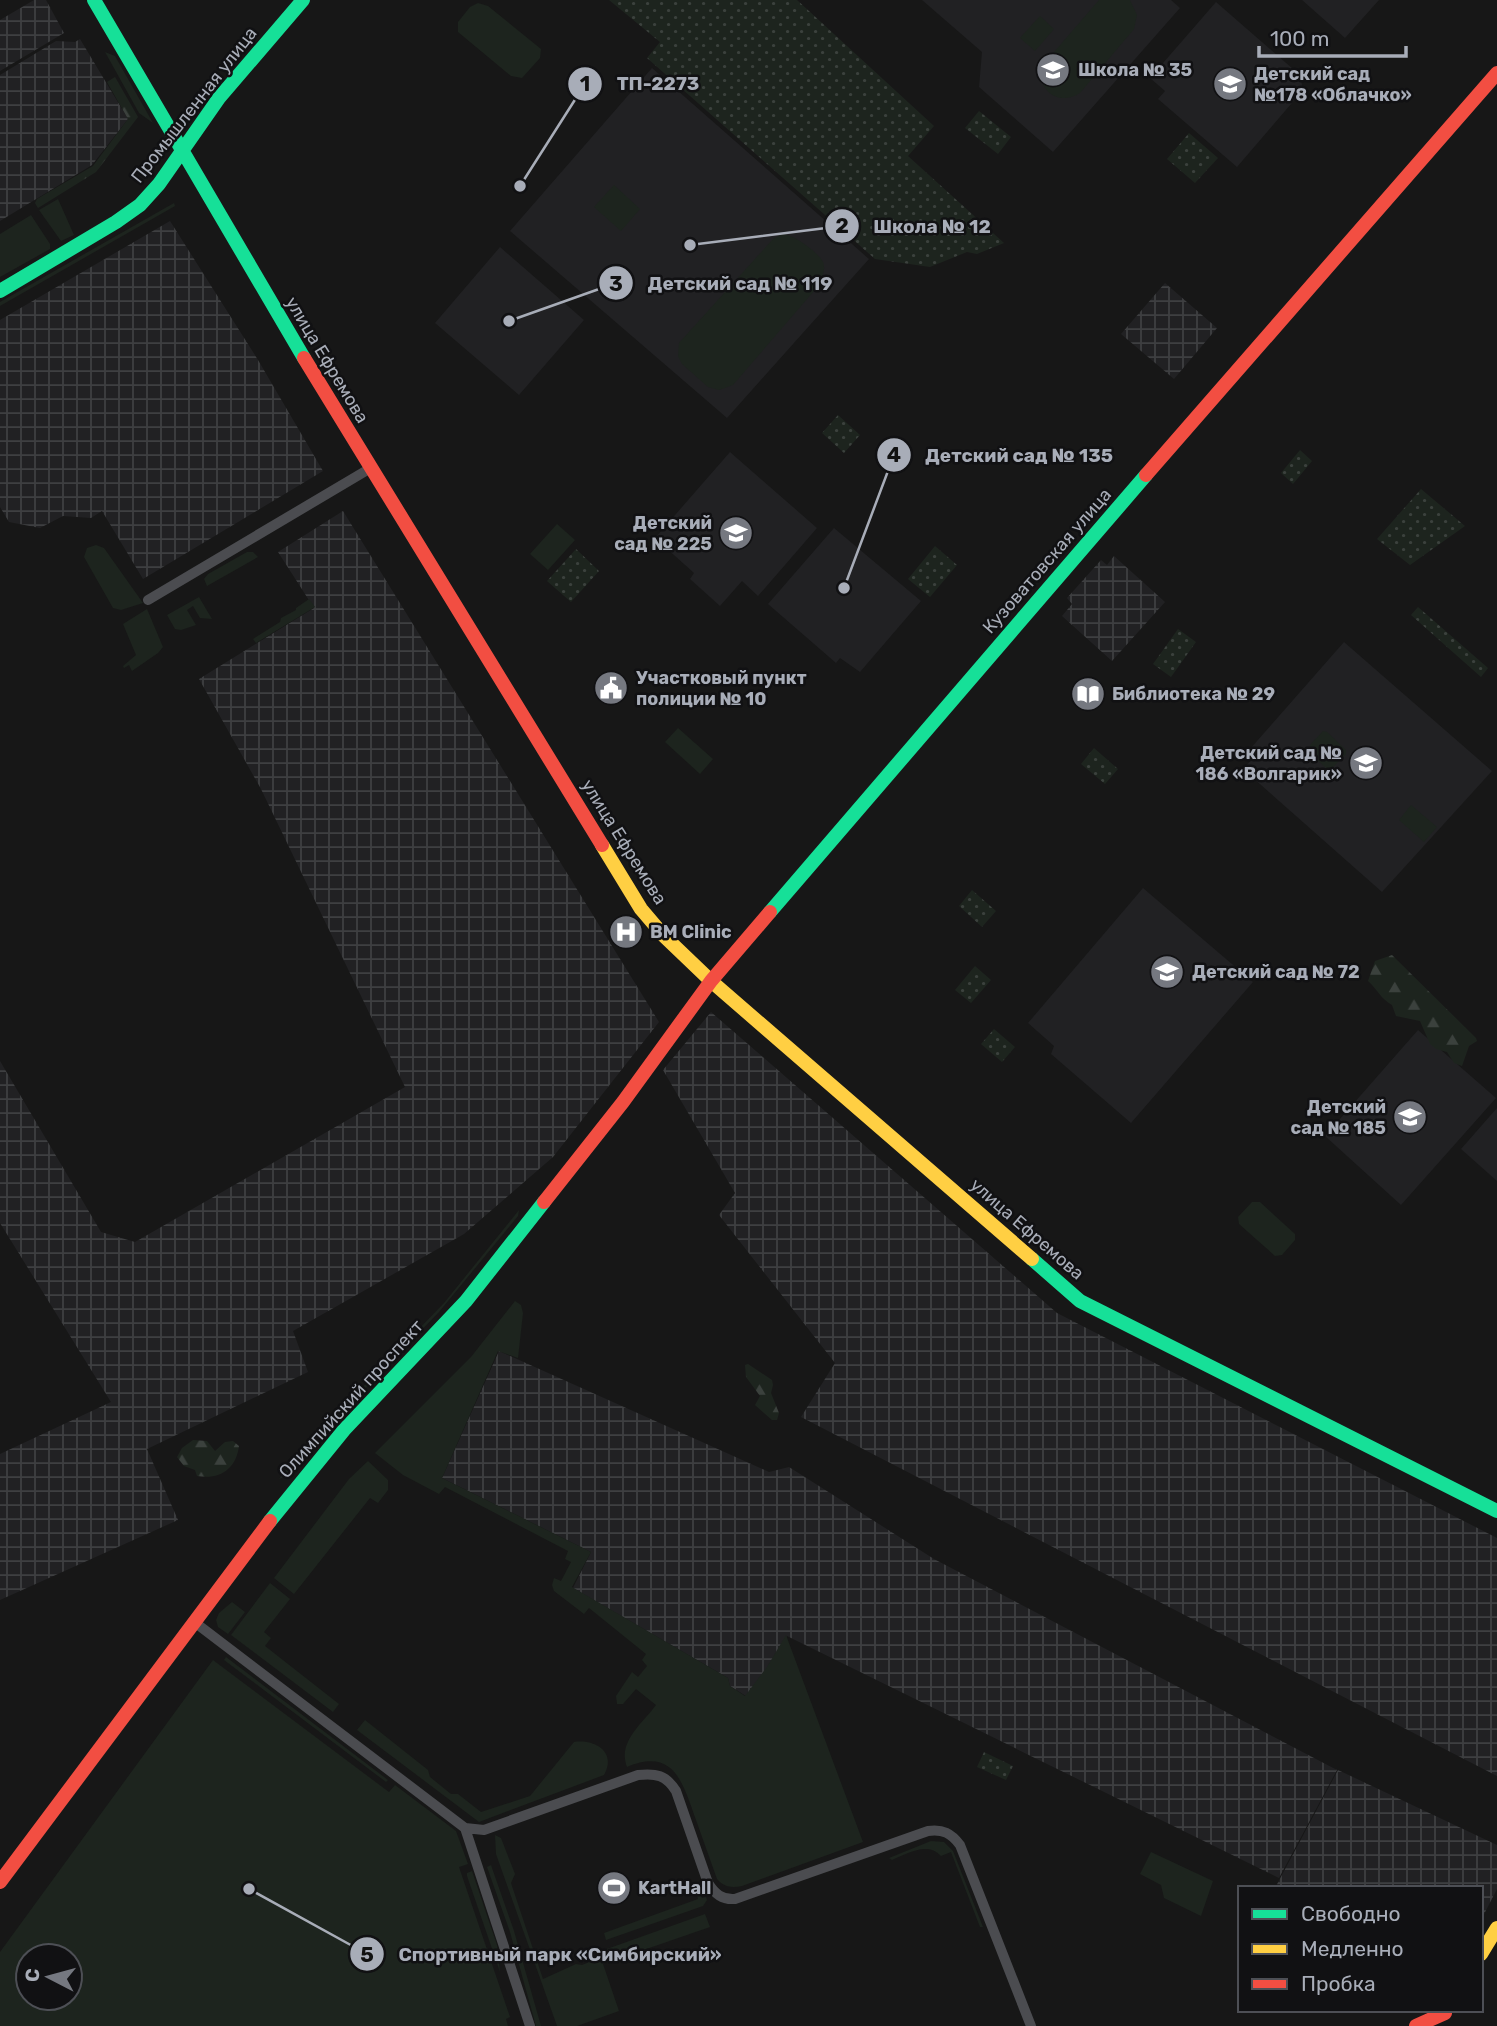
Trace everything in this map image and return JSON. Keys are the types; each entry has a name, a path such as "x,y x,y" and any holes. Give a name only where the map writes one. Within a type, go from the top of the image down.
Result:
{"street":[{"name":"улица Ефремова","path":"93,0 369,468 641,909 670,942 711,981 1080,1301 1497,1511"},
{"name":"Промышленная улица","path":"0,291 140,205 159,184 226,90 303,0"},
{"name":"Кузоватовская улица","path":"711,981 1070,562 1497,73"},
{"path":"148,600 369,468"},
{"name":"Олимпийский проспект","path":"0,1882 193,1621 318,1458 450,1319 493,1268 623,1102 711,981"},
{"path":"193,1621 465,1828 484,1830 638,1775 660,1775 677,1791 708,1883 713,1891 726,1899 735,1899 928,1831 947,1832 960,1845 1031,2026"},
{"path":"465,1828 530,2026"},
{"path":"1483,1951 1497,1928"},
{"path":"1416,2026 1444,2012"}],"shaded area":[{"path":"34,0 46,0 64,33 0,71 0,20"},
{"name":"Школа № 35","path":"922,0 1171,0 1180,8 1053,152 979,87 982,52"},
{"path":"1302,0 1379,0 1345,38"},
{"name":"Детский сад №178 «Облачко»","path":"1216,2 1300,75 1303,90 1237,167 1158,99 1165,91 1150,78"},
{"path":"80,39 128,119 92,165 0,221 0,75 56,41 75,42"},
{"path":"652,68 869,259 727,418 510,231"},
{"path":"170,221 258,360 323,471 143,579 102,511 91,518 63,516 40,528 9,522 0,507 0,320"},
{"path":"500,247 584,320 519,395 435,323"},
{"path":"1165,283 1217,328 1174,379 1121,334"},
{"name":"Детский сад № 225","path":"730,452 817,528 758,596 742,581 720,606 690,579 694,573 655,538"},
{"path":"343,511 659,1022 553,1157 464,1234 293,1331 308,1372 147,1449 178,1520 0,1600 0,1454 111,1402 0,1223 0,1061 101,1232 135,1242 405,1087 261,789 199,679 314,608 278,552"},
{"path":"834,528 921,601 860,672 840,658 836,663 768,604"},
{"path":"1114,556 1165,602 1112,661 1062,616 1072,604 1067,598 1101,560 1107,565"},
{"name":"Детский сад № 186 «Волгарик»","path":"1344,642 1492,771 1382,892 1243,769 1256,755 1250,749"},
{"path":"1143,888 1253,982 1131,1123 1051,1054 1054,1046 1028,1023"},
{"path":"711,1012 1057,1313 1497,1538 1497,1776 801,1417 835,1363 719,1215 735,1193 663,1070"},
{"name":"Детский сад № 185","path":"1418,1030 1496,1098 1401,1205 1325,1136"},
{"path":"1497,1108 1497,1181 1461,1149"},
{"path":"499,1351 769,1472 789,1467 934,1559 1337,1770 1279,1878 787,1636 746,1696 730,1686 728,1678 573,1588 591,1552 442,1478"},
{"path":"1338,1770 1497,1845 1497,1889 1483,1916 1483,1886 1276,1886"}],"green space":[{"path":"609,0 797,0 934,126 908,156 1004,243 977,254 967,252 930,267 875,259 647,58 660,42"},
{"path":"1099,0 1130,0 1137,15 1134,29 1080,93 1072,97 1057,97 1046,89 1042,82 1042,66"},
{"path":"478,3 488,6 541,49 540,58 522,78 511,76 458,32 458,22 470,7"},
{"path":"1040,16 1054,29 1035,51 1020,38"},
{"path":"105,52 115,56 153,123 139,113"},
{"path":"115,77 138,117 96,172 38,208 35,203 37,199 93,166 128,119 107,82"},
{"path":"979,111 1011,137 998,154 965,128"},
{"path":"1189,133 1218,158 1195,183 1167,159"},
{"path":"614,185 640,209 621,231 594,207"},
{"path":"58,199 74,235 61,241 39,210"},
{"path":"174,203 175,206 0,306 0,302"},
{"path":"31,215 50,244 50,249 0,277 0,234"},
{"path":"782,234 798,240 820,258 824,268 820,284 733,385 719,390 708,387 682,364 678,356 679,343 773,239"},
{"path":"838,415 860,435 844,453 822,433"},
{"path":"1300,450 1312,461 1293,484 1281,473"},
{"path":"1421,489 1465,526 1410,565 1377,539"},
{"path":"557,524 575,540 548,570 530,554"},
{"path":"96,545 104,548 143,603 121,610 113,608 84,557 87,548"},
{"path":"935,546 957,565 930,597 908,579"},
{"path":"576,549 599,571 571,602 547,581"},
{"path":"247,552 253,552 258,557 207,586 204,579 208,574"},
{"path":"199,597 212,619 200,618 193,606 187,610 196,625 181,630 175,629 167,615"},
{"path":"309,599 315,607 256,643 253,639"},
{"path":"1418,607 1488,668 1481,677 1411,615"},
{"path":"147,609 163,647 132,671 129,665 124,668 123,666 136,655 123,624"},
{"path":"1178,629 1196,642 1171,677 1153,664"},
{"path":"678,728 713,759 700,774 665,742"},
{"path":"1323,731 1346,750 1346,754 1331,769 1326,768 1309,752 1310,745"},
{"path":"1094,748 1118,769 1105,784 1081,764"},
{"path":"1411,805 1437,827 1424,842 1399,820"},
{"path":"972,890 996,911 982,927 959,906"},
{"path":"1392,955 1476,1038 1477,1041 1469,1046 1462,1066 1454,1063 1447,1052 1430,1044 1420,1021 1396,1016 1392,1005 1368,981 1375,961"},
{"path":"975,966 991,980 971,1003 955,990"},
{"path":"994,1029 1015,1047 1002,1062 981,1044"},
{"path":"1252,1202 1260,1202 1295,1234 1295,1240 1282,1255 1275,1256 1239,1224 1238,1217"},
{"path":"519,1210 518,1216 439,1312 352,1402 286,1476 279,1479 301,1451 444,1303"},
{"path":"515,1301 521,1305 523,1313 518,1358 498,1351 442,1478 591,1552 572,1587 728,1678 730,1686 745,1696 786,1635 863,1842 742,1886 722,1884 717,1879 686,1794 675,1772 656,1762 643,1762 627,1767 625,1749 628,1741 656,1705 636,1689 623,1704 617,1704 616,1696 632,1672 638,1677 647,1666 642,1660 646,1654 589,1608 584,1614 554,1591 554,1578 561,1581 571,1562 565,1559 568,1551 445,1487 439,1494 403,1475 375,1453 471,1357"},
{"path":"748,1364 772,1380 771,1393 779,1413 777,1420 772,1420 755,1405 760,1396 746,1377 745,1365"},
{"path":"193,1440 207,1441 215,1451 225,1442 233,1441 239,1446 234,1461 226,1471 213,1476 197,1476 195,1470 184,1466 177,1457 182,1448"},
{"path":"368,1461 388,1480 388,1490 378,1503 370,1498 294,1594 274,1578 349,1479"},
{"path":"270,1583 290,1599 264,1632 271,1638 265,1646 339,1704 333,1712 231,1635"},
{"path":"232,1602 245,1612 228,1634 218,1627 216,1620 219,1613"},
{"path":"226,1657 388,1780 386,1782 224,1660"},
{"path":"213,1660 389,1792 395,1785 456,1831 468,1864 459,1867 510,2017 506,2019 508,2026 0,2026 0,1952"},
{"path":"365,1720 428,1770 430,1777 451,1794 458,1794 481,1812 530,1796 574,1742 589,1743 602,1749 608,1760 607,1767 604,1775 479,1822 357,1730"},
{"path":"984,1752 1013,1766 1006,1780 977,1767"},
{"path":"495,1835 501,1838 515,1874 511,1883 543,1979 576,1964 582,1965 602,1957 604,1950 705,1914 710,1927 603,1964 619,2011 577,2026 557,2026 496,1854"},
{"path":"931,1841 944,1842 953,1851 983,1927 980,1927 951,1852 941,1856 930,1849 923,1849 892,1860 889,1858"},
{"path":"1151,1852 1213,1881 1201,1916 1164,1898 1161,1885 1140,1874"},
{"path":"491,1865 514,1931 541,2026 536,2026 510,1932 487,1867"},
{"path":"472,1871 497,1945 500,1972 467,1876 467,1873"},
{"path":"700,1894 707,1900 703,1906 606,1940 604,1933 698,1899 697,1895"}],"traffic: fast":[{"path":"94,0 304,358"},
{"path":"0,291 140,205 159,184 219,98 303,0"},
{"path":"770,912 1146,475"},
{"path":"270,1521 344,1430 466,1301 544,1202"},
{"path":"1032,1259 1080,1301 1497,1511"}],"traffic: slow":[{"path":"602,845 641,909 664,936 711,981 1032,1259"},
{"path":"1483,1951 1497,1928"}],"traffic: jam":[{"path":"1146,475 1497,73"},
{"path":"304,358 602,845"},
{"path":"544,1202 623,1102 711,981 770,912"},
{"path":"0,1882 270,1521"},
{"path":"1416,2026 1445,2013"}],"place":[{"name":"Школа № 35","path":"1053,70"},
{"name":"Детский сад №178 «Облачко»","path":"1230,84"},
{"name":"ТП-2273","path":"520,186"},
{"name":"Школа № 12","path":"690,245"},
{"name":"Детский сад № 119","path":"509,321"},
{"name":"Детский сад № 225","path":"736,533"},
{"name":"Детский сад № 135","path":"844,588"},
{"name":"Участковый пункт полиции № 10","path":"611,688"},
{"name":"Библиотека № 29","path":"1088,694"},
{"name":"Детский сад № 186 «Волгарик»","path":"1366,763"},
{"name":"BM Clinic","path":"626,932"},
{"name":"Детский сад № 72","path":"1167,972"},
{"name":"Детский сад № 185","path":"1410,1117"},
{"name":"KartHall","path":"614,1888"},
{"name":"Спортивный парк «Симбирский»","path":"249,1889"}]}
